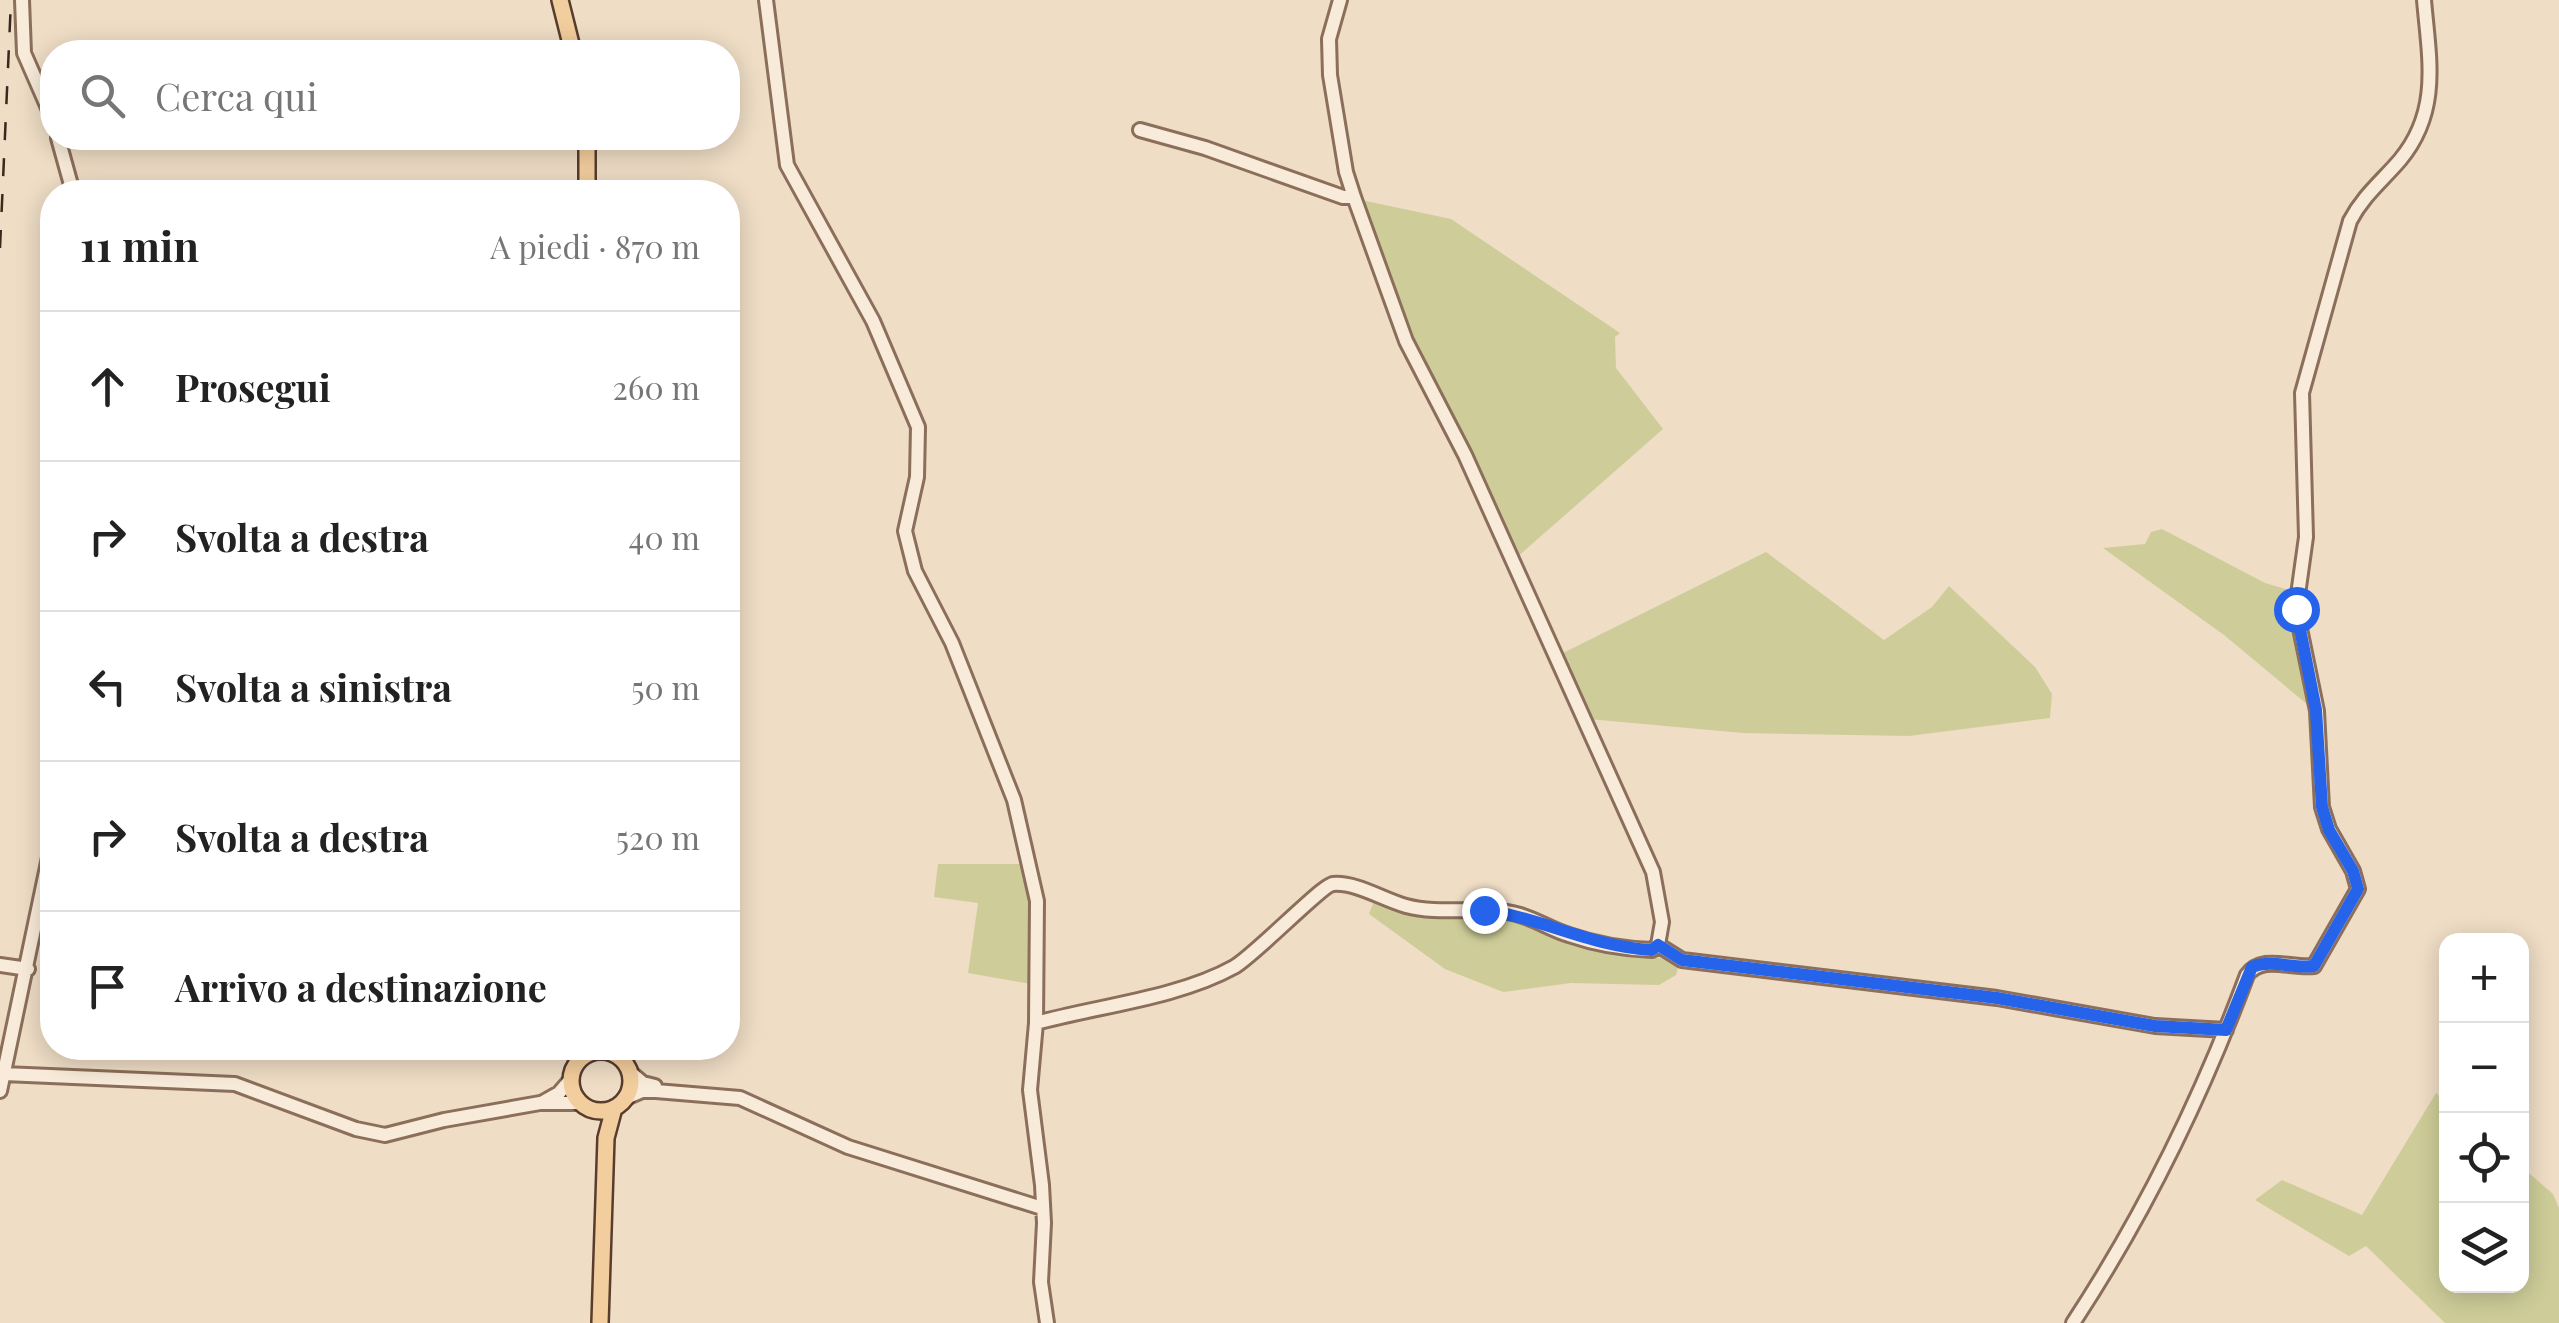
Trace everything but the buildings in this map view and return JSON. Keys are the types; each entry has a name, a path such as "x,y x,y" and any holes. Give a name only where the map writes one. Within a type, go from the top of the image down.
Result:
{"main road":[{"path":"560,0 570,40"},
{"path":"586,150 588,180"},
{"path":"580,1060 571,1080 575,1096 596,1126 604,1183"},
{"path":"600,1323 607,1127 630,1089 630,1072 623,1060"},
{"path":"585,1106 620,1103"}],"street":[{"path":"22,0 24,53 40,89"},
{"path":"766,0 787,166 873,321 918,427 917,477 905,531 914,570 952,642 1014,800 1036,901 1036,1023 1030,1090 1044,1224 1041,1282 1047,1323"},
{"path":"1036,1023 1158,994 1234,966 1268,942 1319,890 1330,884 1410,907 1519,914 1570,936 1627,949 1652,950 1658,945 1662,922 1653,872 1465,456 1406,341 1354,197 1346,172 1330,75 1329,39 1340,0"},
{"path":"2072,1323 2133,1226 2252,967 2262,963 2314,966 2358,889 2322,807 2316,710 2296,609 2306,536 2302,393 2350,221 2361,201 2402,157 2424,116 2431,72 2424,0"},
{"path":"1140,130 1205,148 1343,197 1354,197"},
{"path":"61,150 70,180"},
{"path":"0,1091 40,906"},
{"path":"1658,945 1682,960 1997,998 2155,1026 2226,1030"},
{"path":"0,965 28,969"},
{"path":"630,1072 643,1083 672,1091"},
{"path":"4,1074 235,1084 379,1135 540,1104 585,1106"},
{"path":"540,1104 571,1080"},
{"path":"620,1103 642,1092 740,1098 848,1146 1042,1208"}],"shaded area":[{"path":"1361,200 1451,219 1620,333 1615,337 1616,368 1663,429 1515,559 1411,343"},
{"path":"2162,529 2265,583 2292,591 2308,705 2224,635 2103,548 2145,544 2151,532"},
{"path":"1766,552 1884,640 1932,607 1949,586 2035,667 2052,694 2050,718 1909,736 1743,733 1588,719 1559,655"},
{"path":"938,864 1021,864 1030,902 1031,984 968,973 978,903 934,897"},
{"path":"1374,901 1493,916 1553,931 1591,948 1680,961 1676,975 1659,985 1571,983 1503,992 1445,969 1369,914"},
{"path":"2436,1093 2439,1293 2529,1293 2529,1173 2553,1194 2559,1208 2559,1323 2445,1323 2366,1246 2349,1256 2255,1200 2282,1180 2362,1215"}],"railway":[{"path":"0,248 11,0"}],"route":[{"path":"1484,910 1519,914 1570,936 1627,949 1652,950 1658,945 1682,960 1997,998 2155,1026 2226,1030 2252,967 2262,963 2314,966 2358,889 2322,807 2316,710 2296,609"}]}
